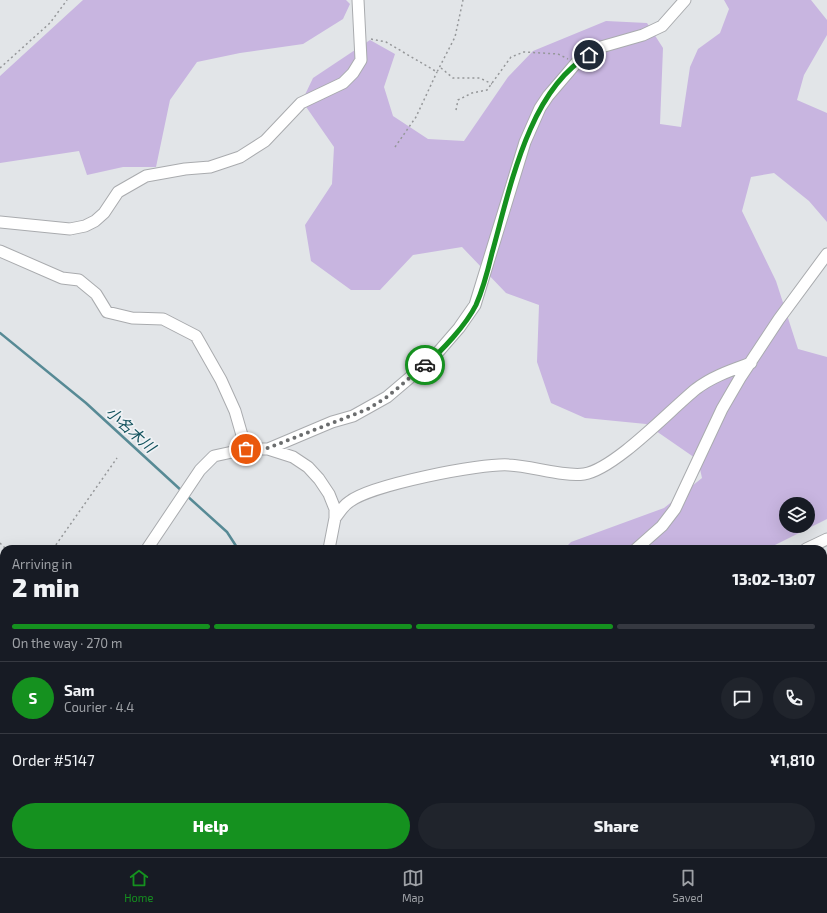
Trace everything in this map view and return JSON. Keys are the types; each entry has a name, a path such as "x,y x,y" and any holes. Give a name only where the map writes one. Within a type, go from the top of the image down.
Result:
{"street":[{"path":"0,222 70,229 85,226 95,221 104,213 118,192 146,176 185,169 210,167 240,157 269,138 302,103 343,82 353,73 361,60 358,0"},
{"path":"150,545 207,462 214,456 246,449 268,448 332,422 353,416 387,397 428,362 460,328 476,305 513,178 526,142 540,108 556,85 577,62 601,47 643,35 662,26 685,0"},
{"path":"0,251 62,278 79,280 96,294 107,312 132,318 163,319 196,336 221,380 235,410 246,449"},
{"path":"641,545 662,526 675,508 722,409 740,378 827,254"},
{"path":"335,518 348,502 365,493 396,484 482,466 530,466 570,474 584,474 600,468 620,455 697,388 716,376 751,363"},
{"path":"268,448 293,457 308,467 319,479 329,494 335,509 335,518 330,545"},
{"path":"815,545 827,540"}],"path":[{"path":"0,68 50,23 67,0"},
{"path":"395,147 416,117 455,37 463,0"},
{"path":"360,37 386,42 437,72"},
{"path":"456,110 458,100 472,93 487,90 511,57 524,52 558,54 577,62"},
{"path":"440,67 453,78 480,78 492,84"},
{"path":"57,545 117,458"}],"shaded area":[{"path":"83,0 346,0 350,4 343,19 303,44 240,53 197,62 170,100 156,167 123,167 87,175 79,151 0,163 0,76"},
{"path":"724,0 811,0 827,20 827,35 804,75 797,100 827,113 827,222 809,201 774,173 751,177 742,211 776,281 798,349 827,357 827,519 815,525 815,497 779,497 779,533 799,533 775,545 568,545 571,542 664,508 702,478 698,460 646,424 585,418 551,403 537,362 539,305 506,293 462,247 413,255 380,290 351,290 311,261 305,225 332,184 334,147 302,101 313,78 370,40 395,54 384,87 393,116 428,139 464,141 508,77 533,51 606,21 647,23 663,48 660,124 681,127 690,67 698,49 720,33 729,9"}],"waterway":[{"name":"小名木川","path":"0,333 86,403 183,492"},
{"name":"小名木川","path":"186,495 227,532 235,545"}],"way so far":[{"path":"246,449 268,448 368,409 387,397 425,365"}],"route":[{"path":"425,365 460,328 476,305 513,178 540,108 556,85 577,62 589,55"}]}
